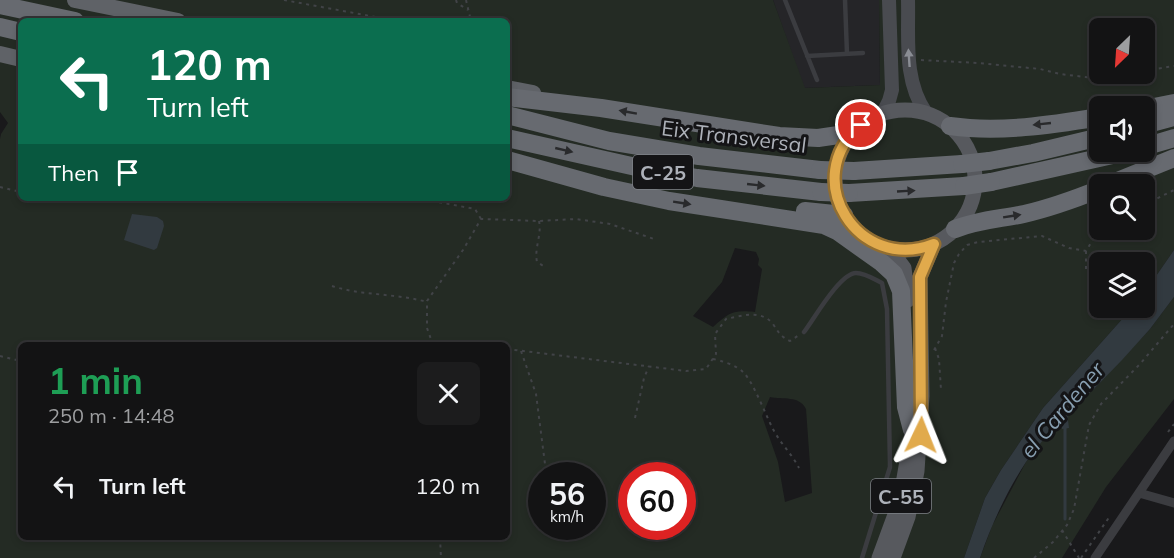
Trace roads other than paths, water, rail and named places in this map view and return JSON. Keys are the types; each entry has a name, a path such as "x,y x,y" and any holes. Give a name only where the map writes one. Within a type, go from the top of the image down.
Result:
{"highway":[{"path":"75,0 163,18"},
{"path":"0,5 61,18"},
{"path":"0,27 18,31"},
{"path":"0,54 18,58"},
{"path":"510,89 601,108"},
{"path":"510,98 601,108 779,136 818,138 852,134"},
{"path":"1155,107 1174,103"},
{"name":"Eix Transversal","path":"510,116 620,142 699,156 820,170 854,171 989,161 1089,140"},
{"path":"1155,122 1174,117"},
{"path":"950,126 979,129 1089,118"},
{"path":"1155,144 1174,138"},
{"name":"Eix Transversal","path":"510,139 697,178 821,192 849,193 992,183 1089,161"},
{"path":"1135,174 1174,158"},
{"path":"510,161 604,187"},
{"path":"510,166 669,201 824,225 837,231 894,274 901,291 906,407 912,430"},
{"path":"955,229 975,222 1024,214 1089,193"},
{"path":"738,211 766,208 844,215"}],"main road":[{"path":"883,113 892,90 889,0"},
{"path":"908,0 908,60 917,101 926,113"},
{"path":"904,110 926,113 950,126 968,148 975,176 971,205 955,229 934,244 912,250 889,248 866,238 844,215 837,196 835,175 841,151 852,134 864,122 883,113 904,110"},
{"name":"C-55","path":"893,558 908,517 917,471 922,396 920,277 934,244"},
{"name":"C-55","path":"879,558 900,501 912,430 913,357 906,281 904,268 889,248"}],"street":[{"path":"1095,558 1172,447"},
{"path":"1139,493 1174,503"}],"lane":[{"path":"785,0 817,80"},
{"path":"844,0 847,54"},
{"path":"807,56 863,53"},
{"path":"804,332 845,277 854,273 882,283 887,309 890,467 862,558"}],"water":[{"path":"132,214 157,217 163,221 164,226 157,248 154,250 124,240"},
{"name":"el Cardener","path":"1174,250 1174,297 1150,329 1122,360 1094,389 1067,412 1069,428 1062,429 1060,417 1026,462 1012,485 994,521 980,558 964,558 985,498 1043,408 1123,318 1155,318 1155,278"}],"waterway":[{"name":"el Cardener","path":"1065,425 1065,519"}]}
